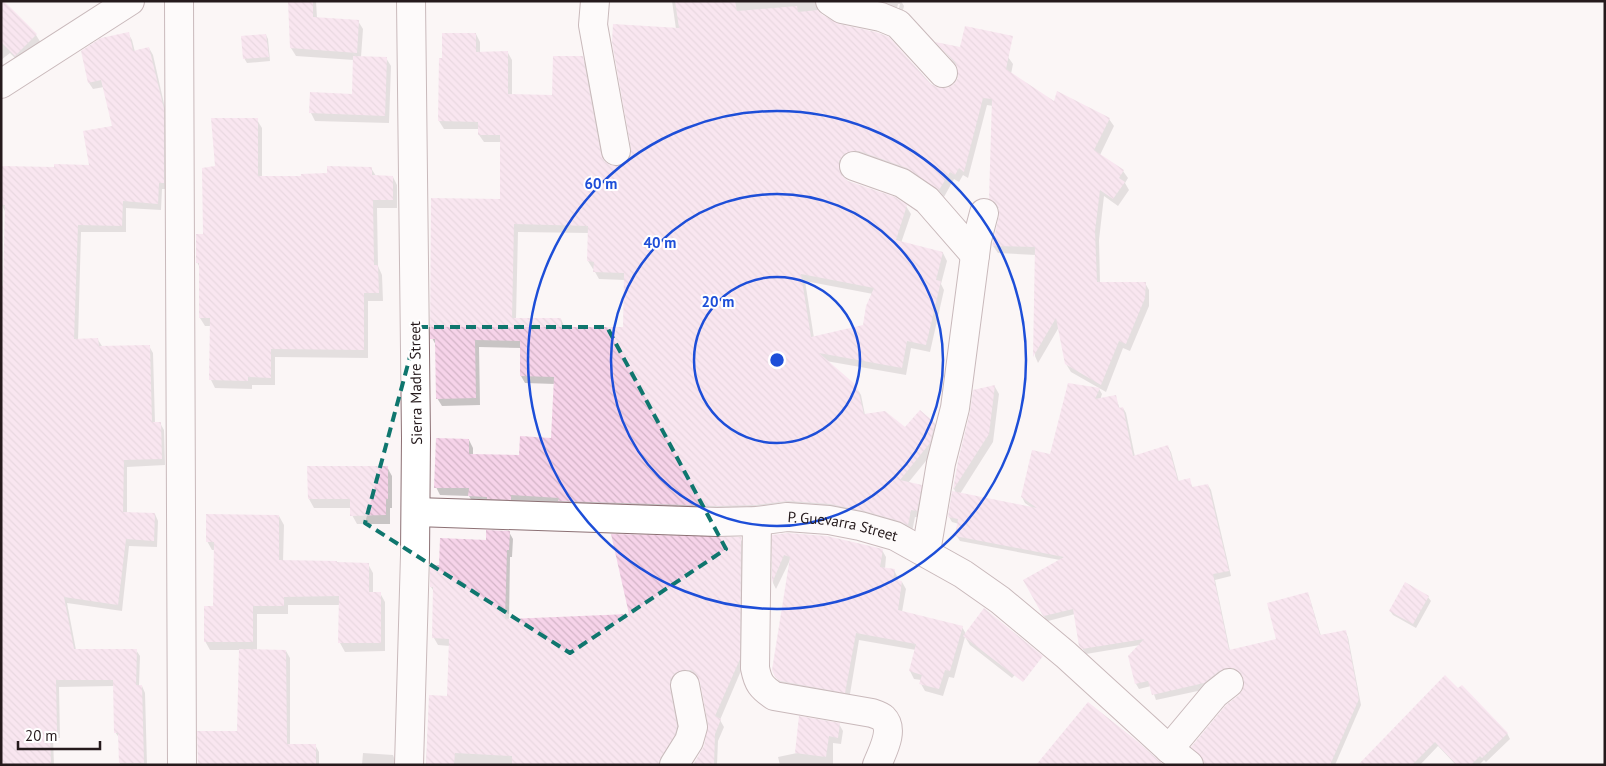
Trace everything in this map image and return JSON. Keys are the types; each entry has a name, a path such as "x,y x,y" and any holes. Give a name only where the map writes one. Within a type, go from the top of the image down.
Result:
{"street":[{"path":"1,84 130,1"},
{"path":"179,1 182,765"},
{"path":"595,1 593,24 616,151"},
{"path":"830,1 842,9 881,17 898,24 943,73"},
{"name":"Sierra Madre Street","path":"409,765 416,512 417,2"},
{"path":"854,166 902,183 928,200 975,255"},
{"path":"926,552 941,463 955,408 977,240 984,213"},
{"name":"P. Guevarra Street","path":"416,512 654,520 757,521 787,517 829,520 860,526 894,536 926,552 962,574 1035,628 1179,757"},
{"path":"757,521 755,668 758,682 774,696 872,713 883,718 888,726 887,740 877,765"},
{"path":"1179,757 1215,694 1229,683"},
{"path":"674,765 689,741 693,727 685,684"}],"highlighted area":[{"path":"418,327 607,327 726,549 570,653 365,523"}],"building":[{"path":"1,1 4,1 37,34 15,56 1,42"},
{"path":"288,1 313,1 313,17 359,20 357,53 290,48"},
{"path":"675,1 735,1 737,11 797,6 798,12 818,10 821,14 839,24 876,32 889,37 931,84 939,88 947,88 954,84 958,78 958,70 955,62 935,42 960,47 965,26 1013,36 1006,69 1054,101 1057,91 1110,118 1094,150 1124,170 1119,178 1125,182 1113,199 1100,190 1095,231 1097,282 1146,282 1145,298 1126,344 1119,341 1101,385 1065,364 1056,318 1033,357 1035,247 992,246 999,208 995,202 989,199 992,99 983,98 964,172 959,168 955,175 950,172 939,190 907,168 859,151 844,154 839,161 839,169 842,176 848,181 895,197 907,205 896,240 943,252 936,280 941,281 926,345 907,341 902,368 819,353 857,386 864,414 885,411 905,427 920,410 935,423 930,443 900,480 922,485 917,511 911,510 908,525 864,511 830,504 788,501 756,505 717,506 558,501 559,498 511,495 511,500 468,496 469,488 434,488 436,438 469,439 469,454 519,455 520,436 551,438 554,377 520,376 520,341 475,340 476,398 436,399 435,339 430,339 431,198 500,199 500,135 478,135 478,122 438,121 439,58 442,58 442,33 476,33 476,52 508,51 508,94 552,95 553,56 583,56 601,154 604,161 610,165 618,166 626,163 630,157 631,149 612,42 613,24 679,28","holes":["514,224 588,226 587,261 594,262 593,272 624,273 623,327 561,327 561,318 512,318","801,274 874,288 866,306 863,325 811,337"]},
{"path":"129,32 133,51 149,47 164,109 164,183 159,183 158,204 123,201 122,226 78,225 74,339 98,338 99,346 150,345 152,422 161,422 162,459 124,460 123,512 155,513 154,541 126,539 118,605 64,597 74,649 137,649 136,685 142,685 144,763 119,763 118,733 114,733 113,680 56,680 57,732 50,732 51,765 1,765 1,285 3,286 5,205 1,205 1,166 54,167 54,164 89,165 83,131 112,126 101,80 88,83 81,51 101,38"},
{"path":"266,34 269,57 243,59 241,36"},
{"path":"353,56 387,57 385,116 309,113 310,92 352,94"},
{"path":"211,118 258,118 258,176 301,176 301,174 327,173 327,166 372,167 372,175 393,176 393,200 373,200 374,265 378,265 379,293 364,293 364,350 271,349 271,378 248,377 248,381 209,380 210,318 199,318 199,263 196,263 196,234 203,234 202,168 215,166"},
{"path":"1068,383 1100,388 1095,399 1116,395 1119,408 1123,407 1133,456 1168,445 1178,481 1190,478 1192,487 1208,484 1229,571 1213,574 1229,650 1276,639 1267,603 1308,592 1320,635 1346,630 1359,699 1330,765 1204,765 1203,759 1191,747 1226,705 1239,695 1243,689 1244,680 1241,673 1234,668 1226,668 1204,683 1152,695 1148,681 1135,684 1128,656 1144,639 1082,649 1079,646 1073,609 1044,616 1042,614 1023,580 1064,557 955,536 958,519 948,517 952,491 1037,508 1021,497 1032,450 1050,454"},
{"path":"995,385 989,434 953,490 973,390"},
{"path":"307,466 388,466 386,515 350,516 350,499 308,499"},
{"path":"206,514 279,515 279,560 369,563 369,592 381,592 381,643 338,643 339,596 284,597 284,606 253,606 253,642 204,642 204,606 213,606 214,542 206,542"},
{"path":"486,530 510,531 509,550 507,550 505,619 629,614 611,534 741,537 740,659 715,716 721,719 715,734 714,765 693,765 704,746 708,724 700,682 696,674 691,670 683,670 675,673 670,680 677,726 675,735 658,765 512,765 512,756 455,753 454,765 426,765 429,695 447,696 449,639 432,638 433,587 430,587 430,565 439,565 440,538 486,540"},
{"path":"787,533 827,536 883,549 880,567 895,569 893,579 902,581 898,610 963,626 950,671 945,670 939,689 919,684 922,675 909,671 916,644 856,633 845,693 780,681 775,677 772,670 790,557 784,555 772,583 772,535"},
{"path":"1405,582 1429,596 1413,624 1389,611"},
{"path":"984,608 1043,656 1023,682 963,636"},
{"path":"239,649 286,650 287,744 316,744 316,765 198,765 197,731 237,731"},
{"path":"1445,675 1458,688 1462,685 1508,733 1482,758 1480,756 1471,765 1457,765 1435,742 1412,765 1358,765"},
{"path":"1088,702 1137,741 1164,765 1036,765"},
{"path":"799,716 840,723 838,738 829,736 826,757 795,753"}]}
